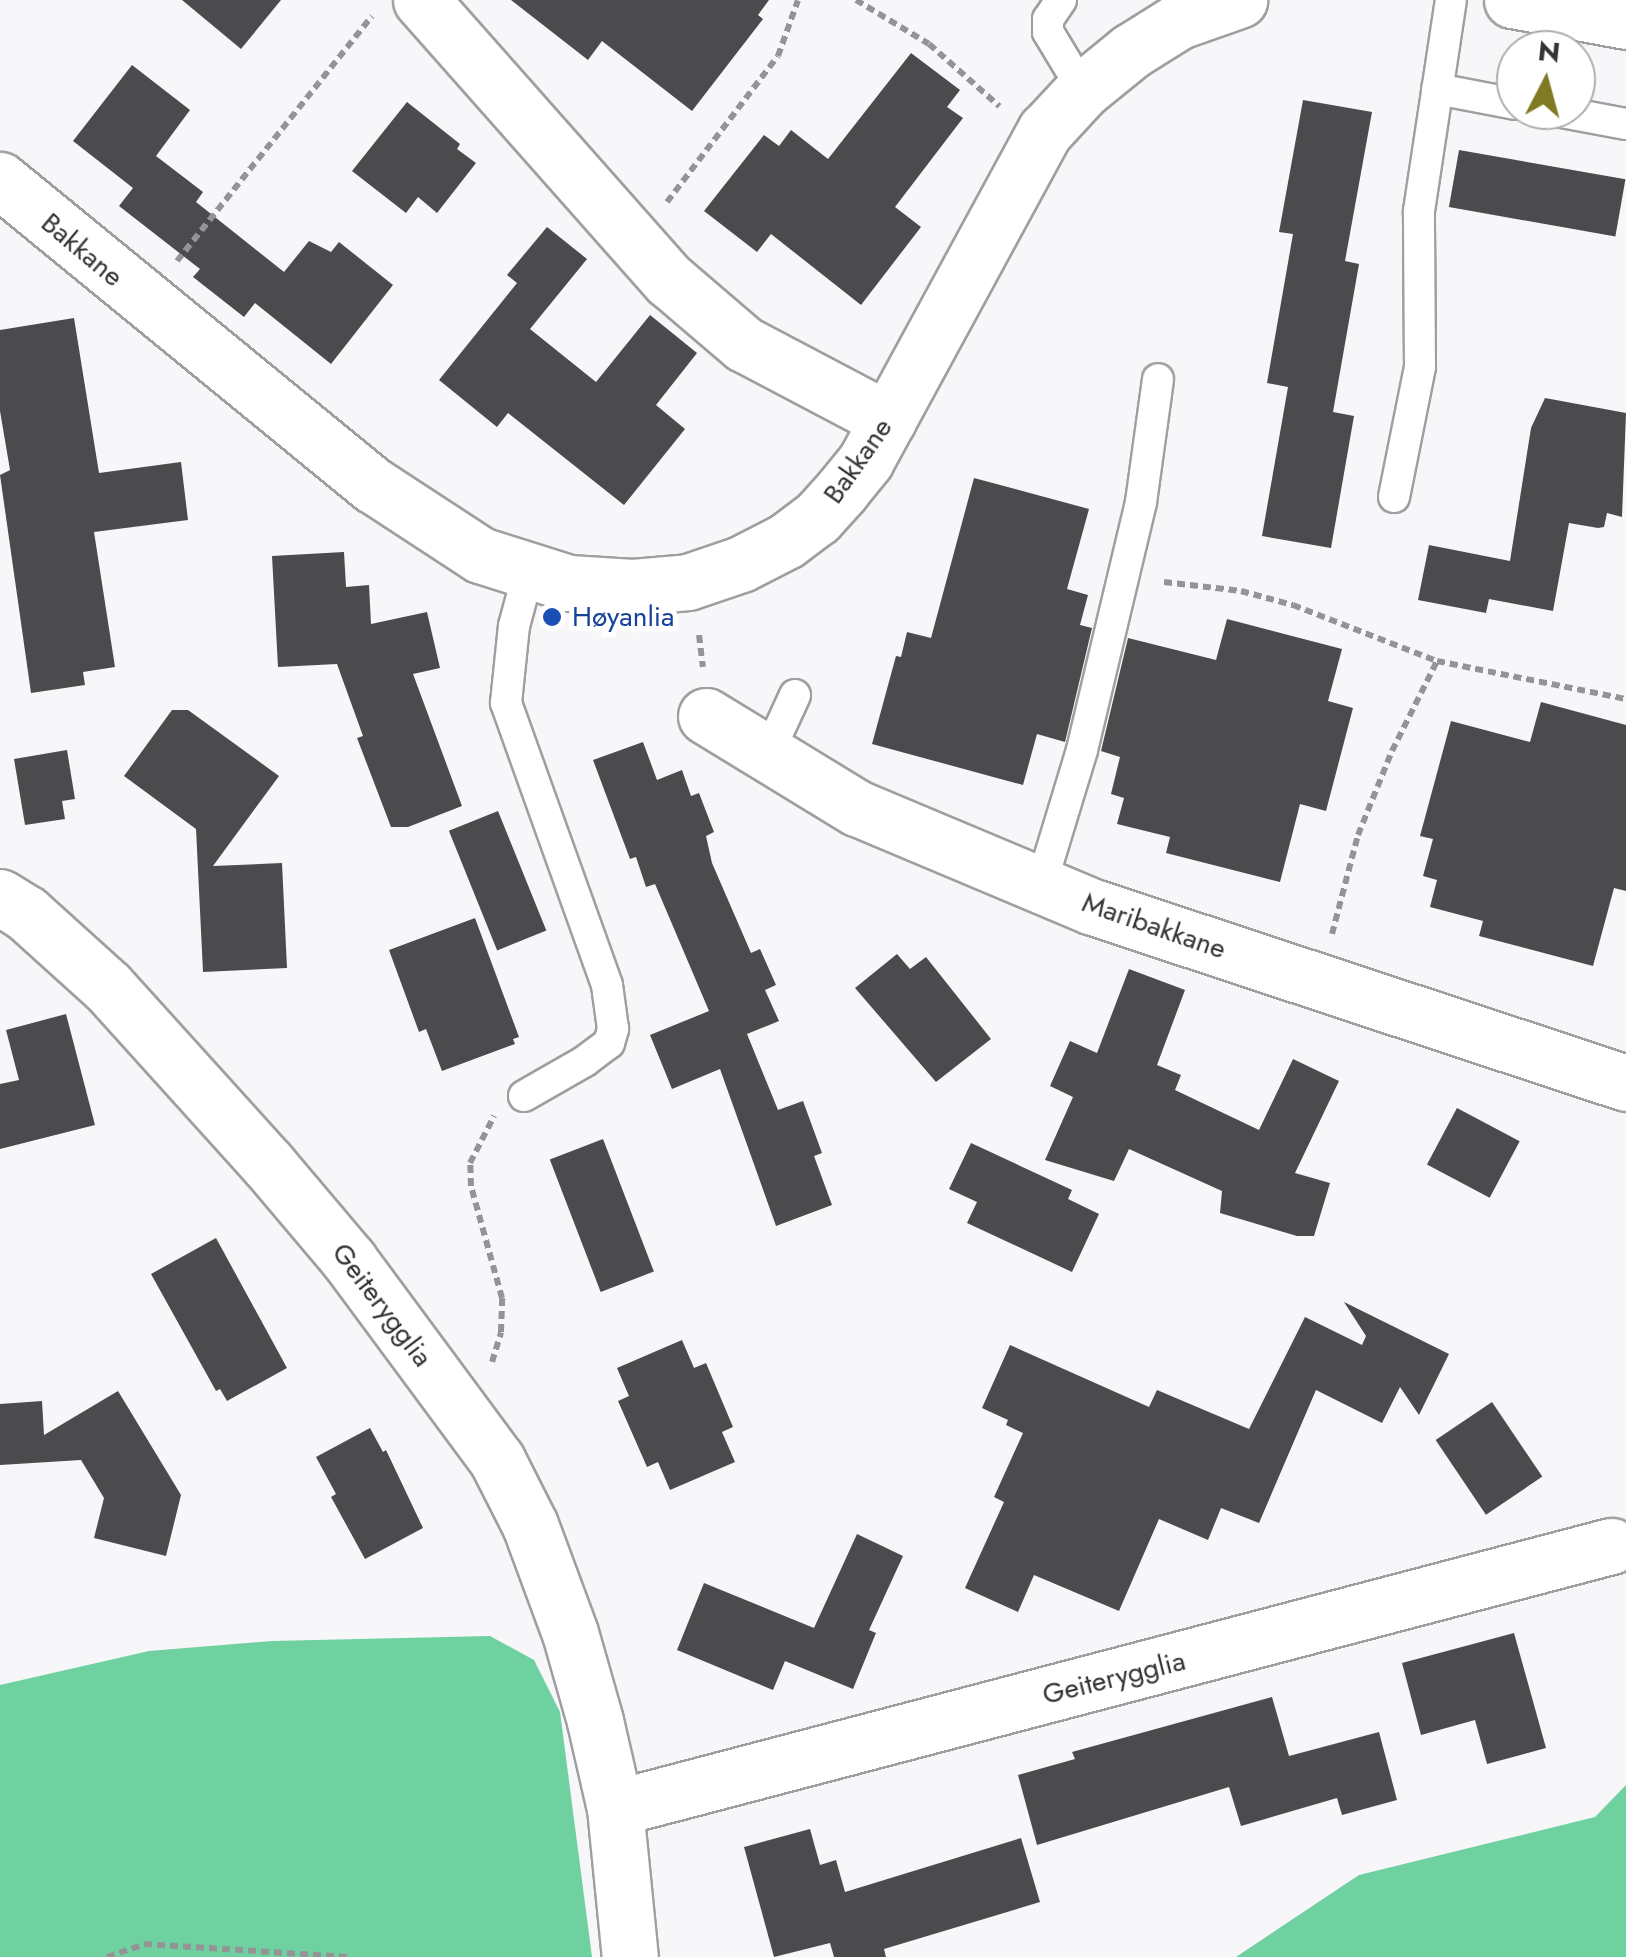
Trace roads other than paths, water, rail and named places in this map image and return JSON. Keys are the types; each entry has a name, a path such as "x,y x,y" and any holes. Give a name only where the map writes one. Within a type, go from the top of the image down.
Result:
{"street":[{"name":"Bakkane","path":"0,180 144,302 374,485 480,556 569,584 634,587 688,582 741,564 817,518 866,460 1045,130 1083,90 1131,51 1179,22 1239,0"},
{"path":"1512,0 1626,21"},
{"path":"398,6 639,245 669,280 744,344 797,376 888,420"},
{"name":"Maribakkane","path":"706,716 857,808 1040,885 1206,945 1320,978 1626,1083"},
{"name":"Geiterygglia","path":"0,897 26,913 108,987 268,1164 349,1260 497,1460 530,1525 570,1633 616,1808 630,1957"},
{"name":"Geiterygglia","path":"616,1808 1612,1546"}],"lane":[{"path":"1394,497 1420,367 1419,212 1451,0"},
{"path":"1045,6 1048,32 1083,90"},
{"path":"1437,89 1496,100"},
{"path":"1596,118 1626,124"},
{"path":"1040,885 1082,750 1123,579 1151,452 1158,380"},
{"path":"524,1096 609,1043 613,1029 607,985 506,702 514,626 528,574"},
{"path":"767,756 795,695"}],"place":[{"name":"Høyanlia","path":"552,617"}]}
